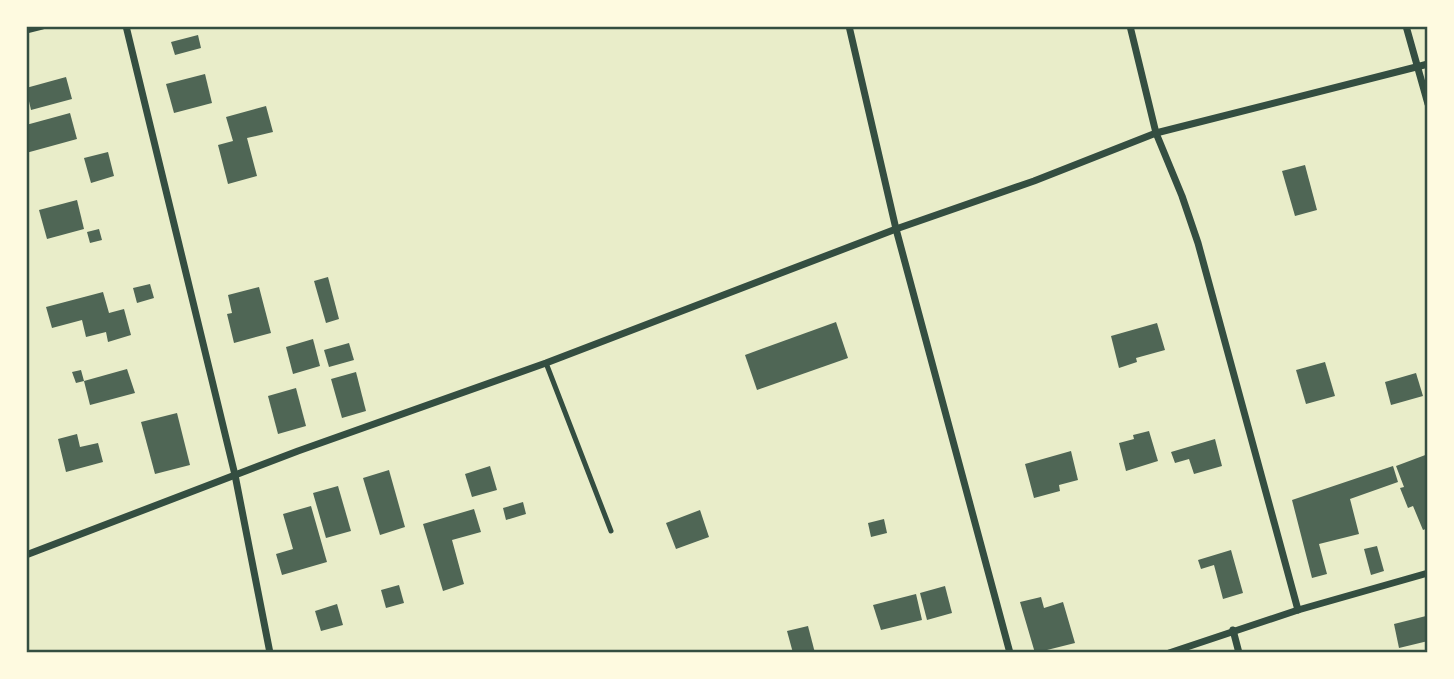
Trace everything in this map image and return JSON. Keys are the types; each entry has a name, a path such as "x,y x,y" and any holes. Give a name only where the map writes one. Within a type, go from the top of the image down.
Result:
{"street":[{"path":"26,30 43,26"},
{"path":"125,26 235,475 270,653"},
{"path":"849,26 896,229 1010,653"},
{"path":"1130,26 1156,132 1198,243 1298,610"},
{"path":"1406,26 1428,104"},
{"path":"26,555 235,475 546,363 896,229 1034,181 1156,132 1428,64"},
{"path":"1169,653 1233,630 1428,573"},
{"path":"1233,630 1239,653"}],"lane":[{"path":"546,363 611,531"}],"building":[{"path":"198,35 201,48 175,55 171,42"},
{"path":"205,74 212,103 174,113 166,84"},
{"path":"66,77 72,99 31,110 26,88"},
{"path":"266,106 273,132 247,138 257,176 228,184 218,145 233,141 226,117"},
{"path":"70,113 77,139 26,153 26,125"},
{"path":"108,152 114,176 91,183 84,158"},
{"path":"1305,165 1317,210 1295,216 1282,171"},
{"path":"77,200 84,229 47,239 39,210"},
{"path":"99,229 102,240 90,243 87,232"},
{"path":"328,277 339,319 326,323 314,281"},
{"path":"150,284 154,298 137,303 133,288"},
{"path":"259,287 271,333 234,343 227,314 232,313 228,295"},
{"path":"103,292 109,313 124,309 131,335 108,342 106,332 86,337 82,320 52,328 46,307"},
{"path":"836,322 848,358 757,390 745,355"},
{"path":"1157,323 1165,350 1136,358 1137,362 1119,368 1111,336"},
{"path":"313,339 320,366 293,374 286,347"},
{"path":"349,343 354,360 329,367 324,350"},
{"path":"1325,362 1335,396 1306,404 1296,370"},
{"path":"127,369 135,393 90,405 84,381"},
{"path":"81,370 84,381 76,383 72,372"},
{"path":"356,372 366,411 342,418 331,379"},
{"path":"1416,373 1423,396 1391,405 1385,382"},
{"path":"296,388 306,426 278,434 268,396"},
{"path":"177,413 190,465 155,474 141,422"},
{"path":"1149,431 1158,461 1126,471 1119,443 1134,439 1133,435"},
{"path":"77,434 80,447 98,443 103,462 66,472 58,439"},
{"path":"1215,439 1222,466 1194,474 1189,459 1175,463 1171,452"},
{"path":"1071,451 1078,480 1059,485 1060,491 1034,498 1025,464"},
{"path":"1428,454 1428,528 1423,530 1413,506 1408,508 1400,488 1404,487 1396,466"},
{"path":"490,466 497,490 472,497 465,474"},
{"path":"1393,466 1398,482 1350,499 1359,534 1319,544 1327,574 1312,578 1292,500"},
{"path":"389,470 405,527 380,535 363,478"},
{"path":"338,486 351,531 326,538 313,493"},
{"path":"523,502 526,514 506,520 503,508"},
{"path":"311,506 327,562 282,575 276,554 293,549 283,514"},
{"path":"474,509 481,532 452,540 464,584 443,591 423,524"},
{"path":"700,510 709,537 676,549 666,523"},
{"path":"884,519 887,533 871,537 868,523"},
{"path":"1377,546 1384,571 1371,575 1364,549"},
{"path":"1231,550 1243,593 1223,599 1214,565 1201,569 1198,560"},
{"path":"399,585 404,603 386,608 381,590"},
{"path":"945,586 952,613 927,620 920,593"},
{"path":"916,594 922,620 881,630 873,605"},
{"path":"1041,597 1044,608 1063,602 1075,643 1035,653 1020,602"},
{"path":"337,604 343,625 321,631 315,611"},
{"path":"1426,616 1428,641 1399,648 1394,624"},
{"path":"808,626 815,653 793,653 787,631"}]}
